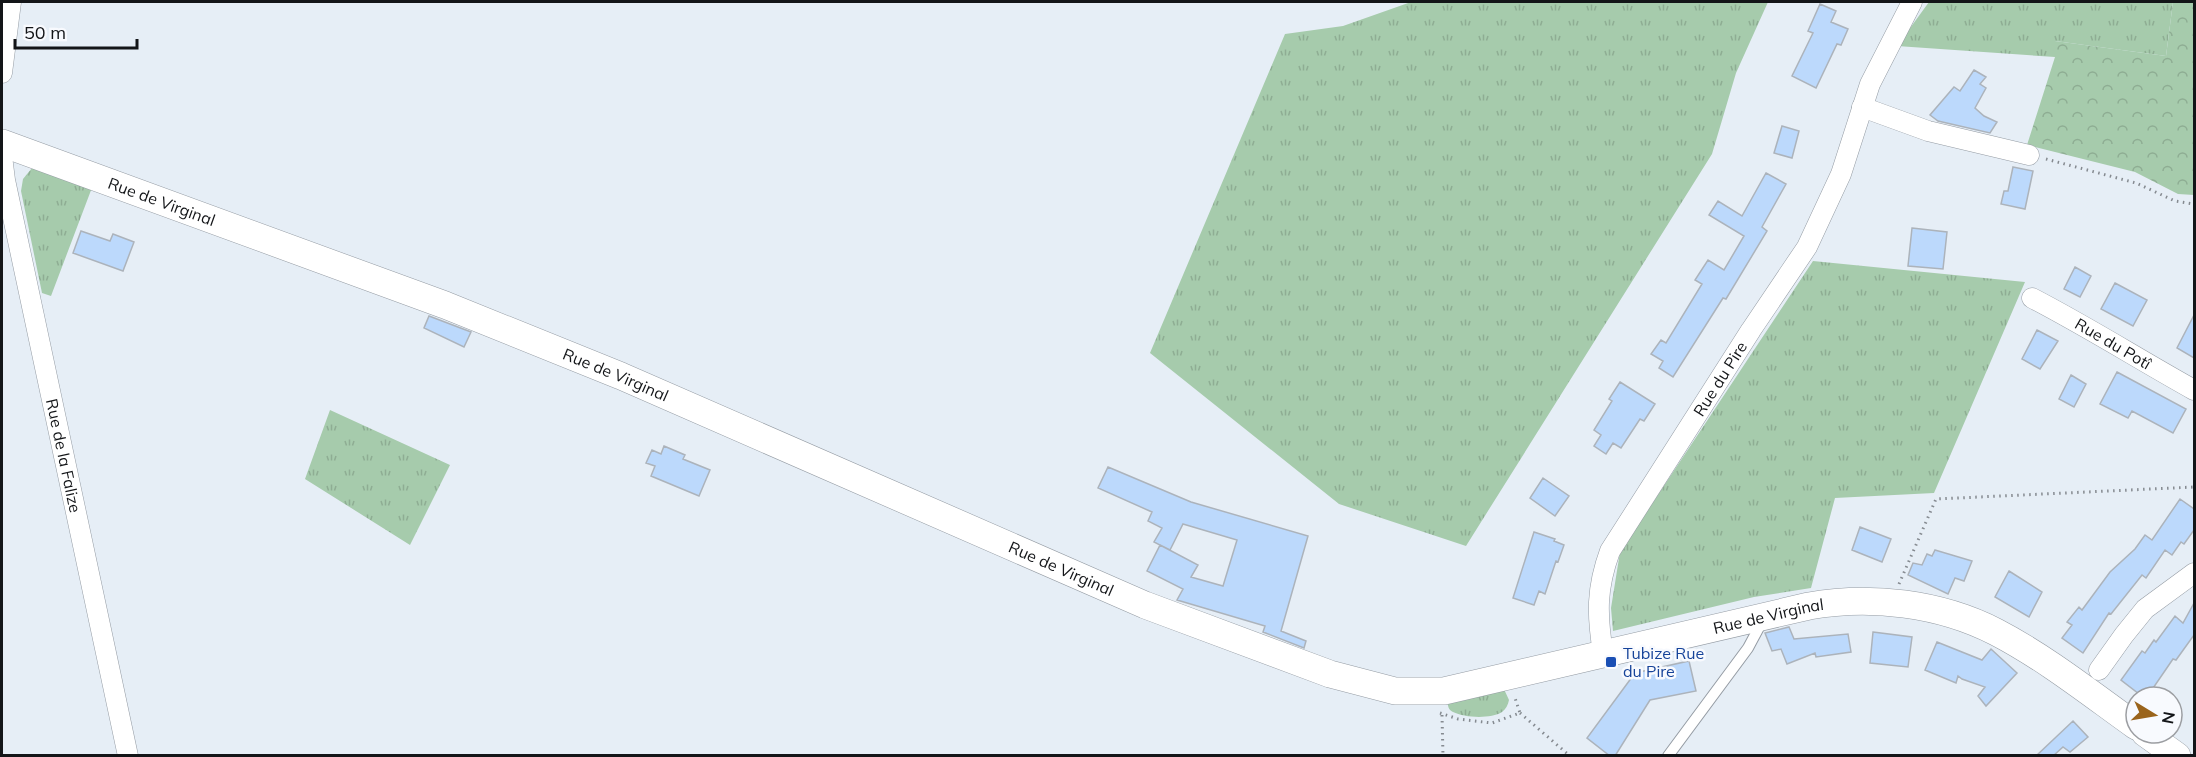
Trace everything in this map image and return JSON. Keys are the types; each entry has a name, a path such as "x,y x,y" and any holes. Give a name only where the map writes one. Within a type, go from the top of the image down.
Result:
{"street":[{"path":"2,73 11,2"},
{"name":"Rue du Pire","path":"1603,654 1598,621 1600,590 1603,570 1610,551 1751,330 1807,247 1841,174 1870,84 1912,2"},
{"path":"1862,108 1928,131 2030,155"},
{"name":"Rue de Virginal","path":"2,143 445,305 621,376 1144,605 1330,674 1395,691 1444,691 1766,615 1827,603 1895,603 1950,614 1995,631 2035,655 2124,718"},
{"name":"Rue de la Falize","path":"2,156 5,180 128,756"},
{"name":"Rue du Potî","path":"2032,298 2083,324 2138,359 2194,390"},
{"path":"2099,670 2145,609 2194,573"},
{"path":"2162,745 2177,756"}],"lane":[{"path":"1668,756 1748,648 1766,615"}],"path":[{"path":"2030,155 2136,183 2175,201 2194,204"},
{"path":"1895,603 1905,568 1936,499 2194,487"},
{"path":"1507,676 1520,712 1570,756"},
{"path":"1443,756 1442,715 1492,723 1520,712"}],"green space":[{"path":"1411,2 1768,2 1736,73 1712,154 1466,546 1339,504 1150,353 1285,34 1343,26"},
{"path":"1929,2 2173,2 2166,56 2055,41 2055,57 1897,46"},
{"path":"2173,2 2194,2 2194,195 2178,194 2135,172 2027,145 2055,57 2055,41 2166,56"},
{"path":"32,168 45,168 93,185 51,296 42,293 21,191 23,179"},
{"path":"1813,261 2025,282 1934,493 1835,498 1811,588 1754,597 1613,631 1611,608 1620,552"},
{"path":"330,410 450,465 410,545 305,479"},
{"path":"1503,687 1509,700 1505,710 1497,714 1485,717 1464,716 1453,712 1448,707 1447,700"}],"building":[{"path":"1820,4 1836,11 1831,22 1848,29 1841,45 1837,44 1816,88 1792,76 1813,33 1808,31"},
{"path":"1974,70 1986,77 1980,84 1986,88 1975,108 1984,116 1997,122 1990,133 1938,121 1930,115 1954,87 1960,91"},
{"path":"1782,126 1799,131 1792,158 1774,153"},
{"path":"2013,167 2033,171 2025,209 2001,204 2004,191 2008,191"},
{"path":"1766,173 1786,184 1762,227 1767,231 1726,299 1723,298 1673,377 1659,368 1663,361 1651,354 1661,340 1666,343 1702,284 1695,280 1708,260 1724,270 1744,236 1709,215 1718,201 1742,216"},
{"path":"1912,228 1947,232 1943,269 1908,266"},
{"path":"81,231 110,241 113,234 134,242 123,271 73,253"},
{"path":"2075,267 2091,276 2080,297 2064,289"},
{"path":"2115,283 2147,300 2133,326 2101,309"},
{"path":"2194,315 2194,358 2177,348"},
{"path":"429,316 471,332 464,347 424,328"},
{"path":"2037,330 2058,341 2040,369 2022,359"},
{"path":"2117,372 2186,409 2173,433 2132,411 2128,418 2100,404"},
{"path":"2071,375 2086,384 2074,407 2059,399"},
{"path":"1620,382 1655,404 1644,421 1640,419 1621,448 1613,443 1606,454 1594,446 1601,435 1594,430 1612,401 1609,399"},
{"path":"664,446 685,455 683,459 710,470 699,496 651,476 655,466 646,463 652,450 661,454"},
{"path":"1108,467 1191,502 1308,536 1281,631 1306,641 1304,648 1263,632 1265,626 1177,600 1183,589 1147,571 1160,545 1154,542 1162,528 1148,521 1152,512 1098,488","holes":["1183,524 1237,540 1223,586 1191,577 1198,565 1160,545 1170,550"]},
{"path":"1543,478 1569,496 1555,516 1530,498"},
{"path":"2180,499 2194,509 2194,530 2184,544 2181,542 2172,555 2165,550 2146,578 2142,575 2111,614 2109,613 2083,653 2062,638 2072,625 2067,622 2079,607 2082,610 2110,572 2135,549 2145,535 2152,540"},
{"path":"1860,527 1891,539 1882,562 1852,550"},
{"path":"1534,532 1555,539 1554,541 1564,545 1545,594 1539,591 1534,605 1513,598"},
{"path":"1935,550 1972,561 1964,581 1955,578 1948,594 1908,575 1913,563 1922,565 1927,554 1932,556"},
{"path":"2009,571 2042,592 2029,617 1995,597"},
{"path":"2194,603 2194,635 2176,660 2173,659 2155,685 2127,685 2121,680 2142,651 2145,653 2154,640 2156,642 2175,616 2183,623"},
{"path":"1789,627 1794,639 1848,634 1851,652 1816,657 1815,653 1787,664 1781,649 1772,651 1765,633"},
{"path":"1873,632 1912,637 1908,667 1870,663"},
{"path":"1937,642 1982,660 1991,649 2017,673 1986,706 1978,696 1985,687 1958,676 1956,683 1925,670"},
{"path":"1689,661 1696,691 1650,700 1615,756 1610,756 1587,738 1635,673"},
{"path":"2073,721 2088,737 2070,752 2063,747 2053,756 2036,756"}],"place":[{"name":"Tubize Rue du Pire","path":"1611,662"}]}
